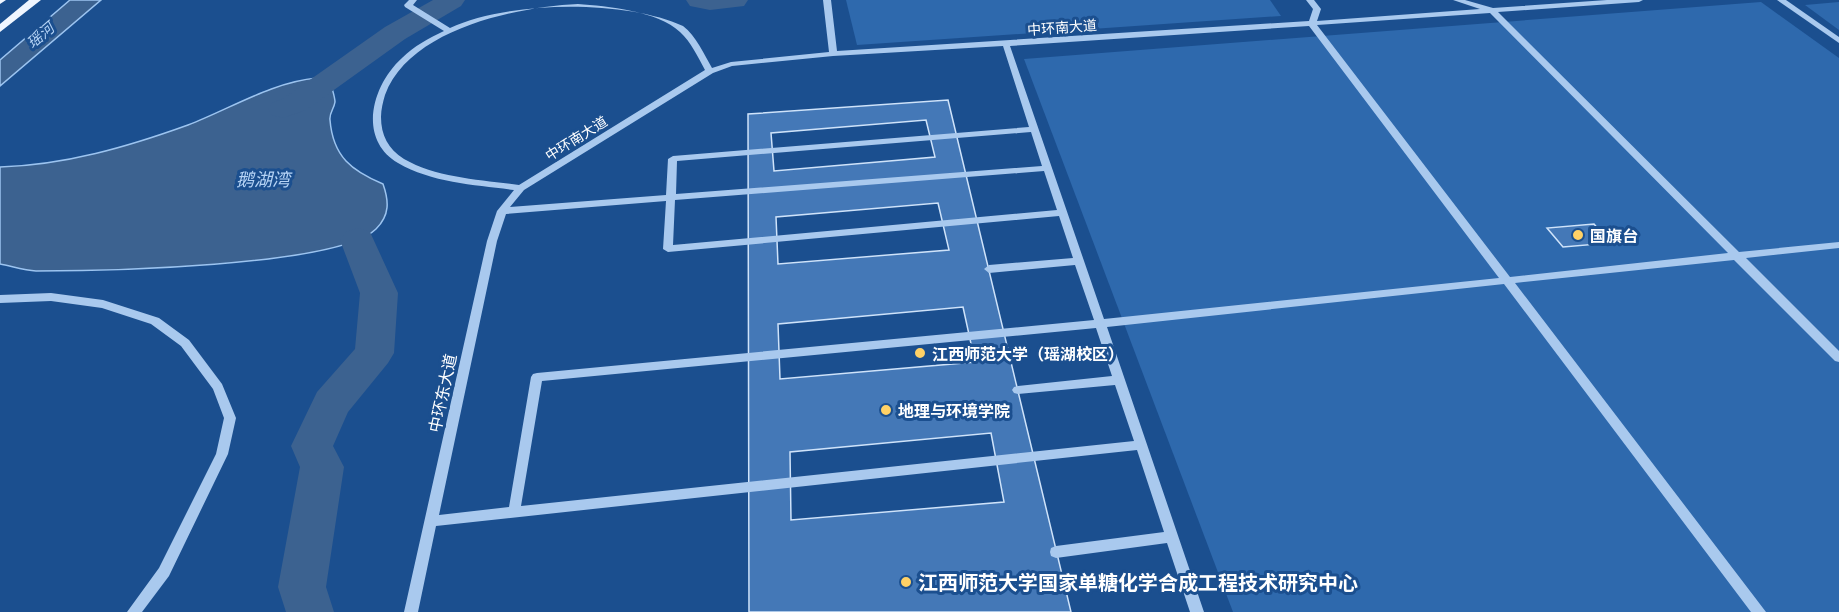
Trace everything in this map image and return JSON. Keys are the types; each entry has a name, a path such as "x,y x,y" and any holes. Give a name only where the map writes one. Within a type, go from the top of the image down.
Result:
{"main road":[{"path":"0,29 36,0"}],"street":[{"path":"413,0 408,5 450,31"},
{"path":"827,0 833,54"},
{"path":"1310,0 1317,9 1312,24 1759,612"},
{"path":"1457,0 1491,10 1839,358"},
{"name":"中环南大道","path":"521,188 710,71 731,64 833,54 1312,24 1639,0"},
{"path":"1781,0 1839,41"},
{"path":"521,188 472,181 416,169 389,153 375,123 378,100 387,78 407,56 450,31 504,12 562,1 635,9 681,28 710,71"},
{"path":"1006,44 1098,324 1197,612"},
{"path":"1034,129 673,159 668,249 1062,213"},
{"path":"502,211 1047,168"},
{"name":"中环东大道","path":"411,612 492,241 502,211 521,188"},
{"path":"514,512 537,376 1098,324 1839,245"},
{"path":"989,269 1078,261"},
{"path":"0,299 51,297 92,303 155,321 185,342 218,387 230,418 222,454 164,572 134,612"},
{"path":"1018,390 1118,380"},
{"path":"431,521 1140,445"},
{"path":"1056,552 1171,537"}],"shaded area":[{"path":"846,0 1270,0 1281,16 857,45"},
{"path":"1761,2 1839,58 1839,612 1233,612 1024,59"},
{"path":"1839,2 1839,30 1805,5"}],"water":[{"name":"瑶河","path":"70,0 101,0 0,86 0,60"},
{"name":"鹅湖湾","path":"317,78 331,84 335,102 330,120 335,144 340,153 353,168 383,184 387,208 381,224 376,229 353,242 315,252 268,259 109,270 36,271 0,264 0,167 48,163 96,154 188,125 267,90"}],"building":[{"path":"948,100 1071,612 749,612 748,114","holes":["926,120 935,157 774,171 771,133","938,203 949,250 778,264 776,217","963,307 975,362 780,379 778,324","991,433 1004,502 791,520 790,452"]},
{"name":"国旗台","path":"1594,224 1610,243 1563,247 1547,228"}],"waterway":[{"path":"283,109 295,104 395,33 452,0"},
{"path":"699,0 710,2 735,0"},
{"path":"310,612 302,587 322,467 312,446 331,403 374,353 379,293 358,240"}],"place":[{"name":"国旗台","path":"1578,235"},
{"name":"江西师范大学（瑶湖校区）","path":"920,353"},
{"name":"地理与环境学院","path":"886,410"},
{"name":"江西师范大学国家单糖化学合成工程技术研究中心","path":"906,582"}]}
